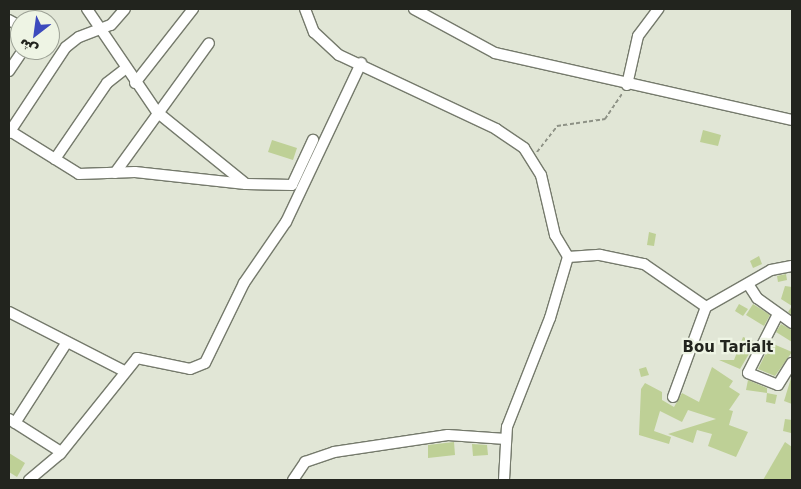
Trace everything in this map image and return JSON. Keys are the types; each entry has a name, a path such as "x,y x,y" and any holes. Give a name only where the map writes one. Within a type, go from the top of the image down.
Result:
{"street":[{"path":"87,9 125,69 160,115 246,184"},
{"path":"125,9 111,25 66,47 10,132 79,174 115,173 246,184 292,185 313,140"},
{"path":"135,83 193,9"},
{"path":"306,9 324,42 339,55 362,63 496,129 531,157 544,186 555,235 568,257 506,439 504,480"},
{"path":"414,9 495,53 626,85 792,120"},
{"path":"626,85 638,36 658,9"},
{"path":"115,173 160,115 209,44"},
{"path":"9,71 16,60"},
{"path":"29,480 61,452 137,358 190,369 205,363 244,283 286,222 362,63"},
{"path":"55,159 107,83 125,69"},
{"path":"568,257 600,255 644,264 706,306"},
{"path":"673,397 706,306 771,270 792,266"},
{"path":"748,284 757,298 792,323"},
{"path":"9,312 126,372"},
{"path":"778,314 748,373 777,386 792,363"},
{"path":"61,452 12,421 66,342"},
{"path":"293,480 305,462 334,452 455,435 506,439"}],"path":[{"path":"531,157 557,126 605,119 617,106 626,85"}],"building":[{"path":"703,130 721,135 718,146 700,142"},
{"path":"272,140 297,148 293,160 268,152"},
{"path":"649,232 656,234 654,246 647,245"},
{"path":"759,256 762,264 753,268 750,261"},
{"path":"786,274 787,280 778,282 777,276"},
{"path":"785,286 792,287 792,306 781,299"},
{"path":"739,304 748,309 743,316 735,311"},
{"path":"753,304 770,315 764,326 746,315"},
{"path":"792,306 792,315 788,312"},
{"path":"781,324 792,330 792,342 776,332"},
{"path":"743,337 756,342 740,369 719,360 734,360"},
{"path":"771,343 792,352 775,376 758,369"},
{"path":"646,367 649,375 641,377 639,369"},
{"path":"712,367 733,381 729,387 740,394 729,410 733,411 729,425 748,432 736,457 708,446 712,434 697,430 693,443 668,434 716,419 688,410 682,422 660,411 654,431 671,437 669,444 639,435 641,389 645,383 662,392 662,400 674,407 682,393 699,402"},
{"path":"792,375 792,404 784,401"},
{"path":"748,380 767,388 767,393 746,390"},
{"path":"767,393 777,395 775,404 766,402"},
{"path":"785,419 792,420 791,433 783,431"},
{"path":"454,442 455,455 428,458 428,445"},
{"path":"785,442 792,447 792,480 763,480"},
{"path":"472,444 487,445 488,455 473,456"},
{"path":"9,453 25,463 17,477 9,472"}],"district":[{"name":"Bou Tarialt","path":"728,348"}]}
